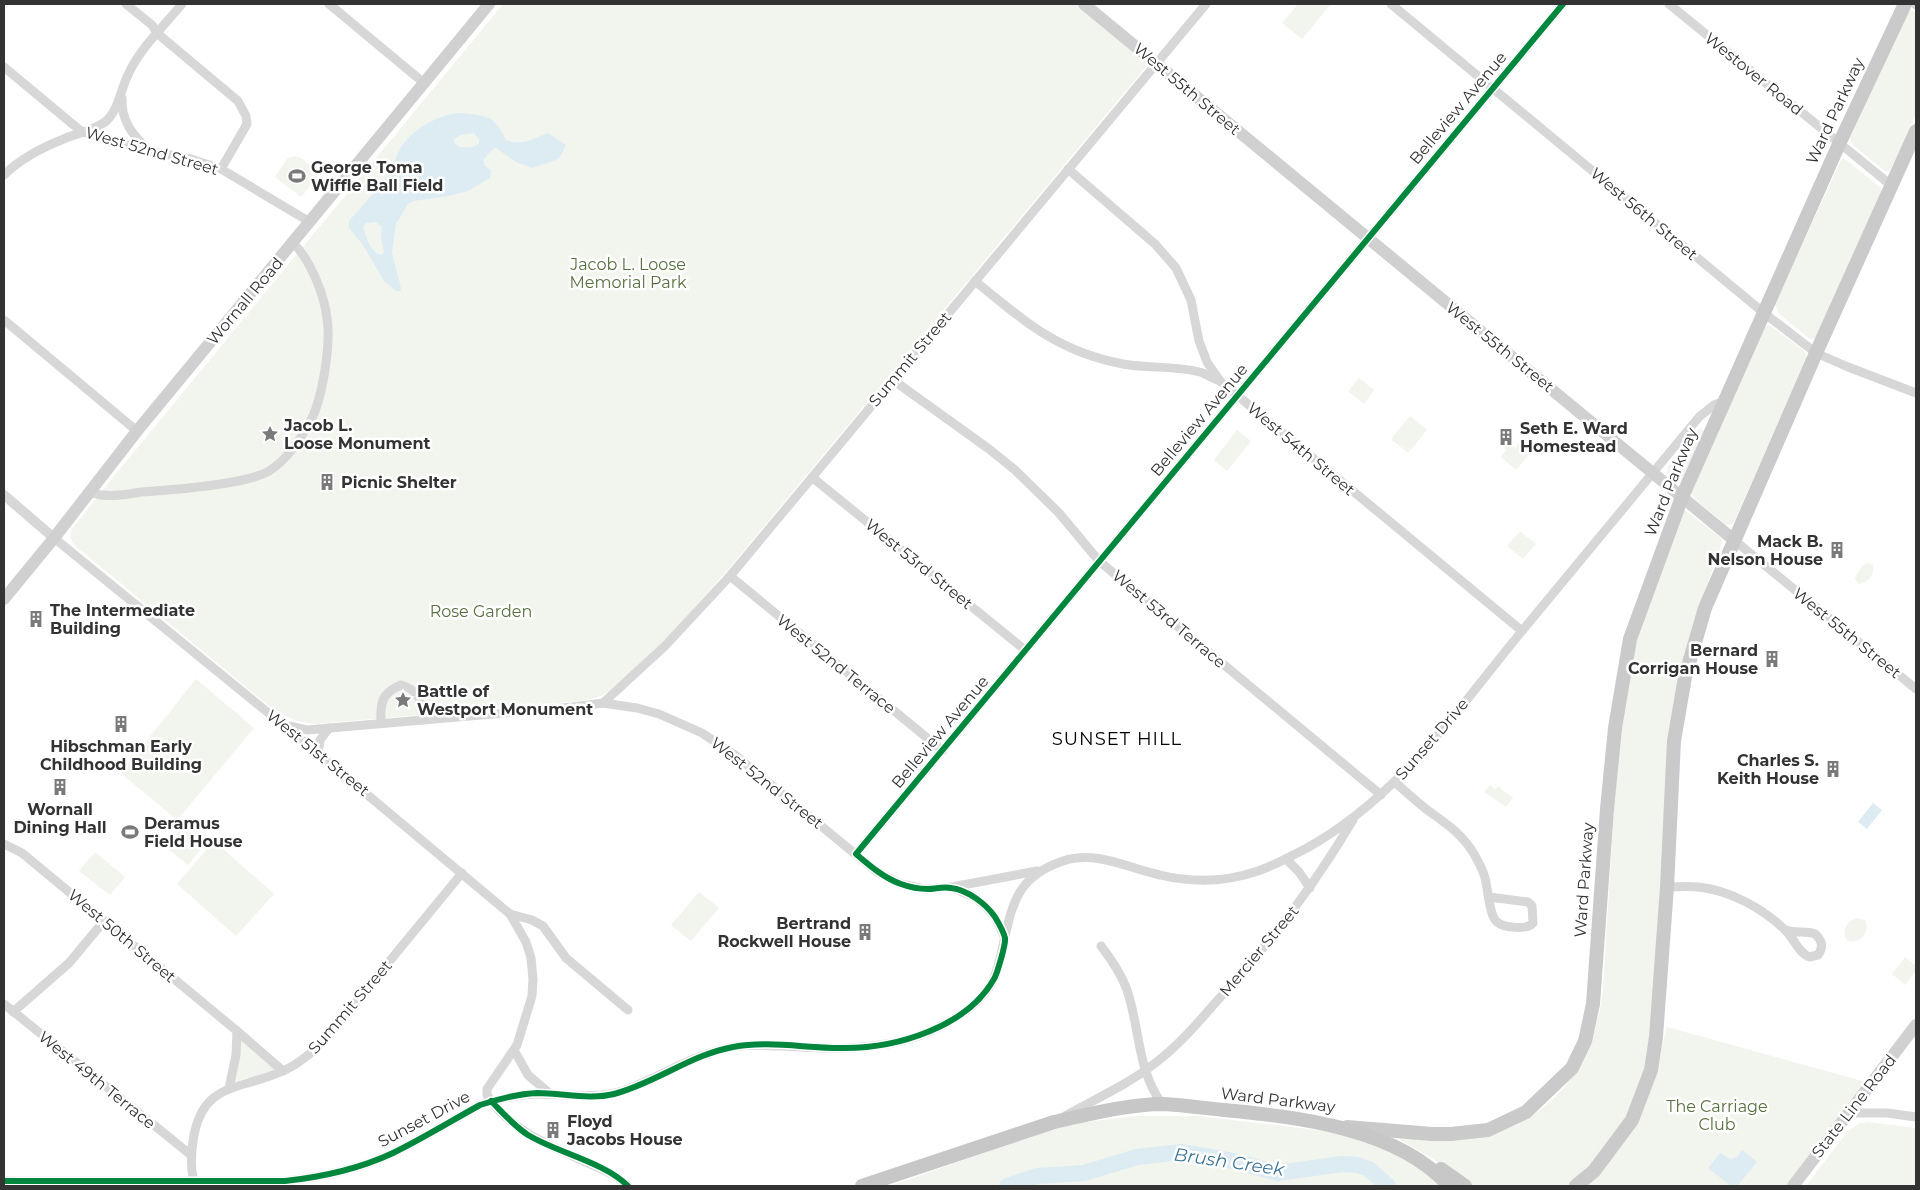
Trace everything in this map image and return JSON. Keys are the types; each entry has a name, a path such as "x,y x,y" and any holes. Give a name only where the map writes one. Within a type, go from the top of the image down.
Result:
{"highway":[{"name":"Ward Parkway","path":"862,1186 1054,1122 1162,1104 1267,1114 1336,1126"},
{"path":"1336,1126 1392,1146 1420,1161 1437,1167 1465,1186"},
{"path":"1420,1161 1449,1186"}],"main road":[{"name":"Wornall Road","path":"4,599 137,432 490,4"},
{"name":"West 55th Street","path":"1084,4 1734,540"},
{"name":"Ward Parkway","path":"1336,1126 1432,1134 1488,1130 1526,1112 1572,1068 1585,1042 1593,1004 1607,809 1615,728 1630,639 1682,497 1839,144 1905,4"},
{"path":"1576,1186 1594,1171 1632,1120 1651,1070 1656,1037 1667,887 1674,741 1685,677 1705,608 1816,353 1916,131"},
{"name":"State Line Road","path":"1792,1186 1916,1025"}],"street":[{"path":"126,4 152,25 158,34 238,101 243,108 247,124 221,169"},
{"path":"4,175 29,155 95,128 110,117 114,112 135,61 182,4"},
{"path":"329,4 424,83"},
{"name":"Summit Street","path":"602,703 665,646 730,576 1206,4"},
{"name":"West 56th Street","path":"1391,4 1764,313 1816,353 1916,394"},
{"name":"Belleview Avenue","path":"856,854 1563,4"},
{"name":"Westover Road","path":"1669,4 1892,186"},
{"name":"West 52nd Street","path":"4,67 82,132 150,151 191,159 221,169 310,222"},
{"path":"122,90 121,108 128,126 134,136 150,151"},
{"path":"1068,169 1155,244 1176,268 1191,300 1205,355 1220,381"},
{"path":"89,492 104,496 175,489 244,479 271,470 290,451 311,420 315,410 320,391 328,333 327,316 316,280 305,256 293,243"},
{"name":"West 54th Street","path":"975,281 1030,326 1074,350 1122,364 1202,373 1220,381 1522,631"},
{"path":"4,320 137,432"},
{"name":"West 53rd Terrace","path":"893,380 1015,470 1059,513 1099,561 1381,795"},
{"name":"Sunset Drive","path":"952,888 1037,871 1067,860 1092,857 1113,860 1171,878 1207,881 1231,878 1259,871 1325,838 1355,817 1415,762 1699,417 1714,405 1725,401"},
{"name":"West 53rd Street","path":"812,478 1025,650"},
{"name":"West 51st Street","path":"4,495 510,914 532,920 543,926 566,958 628,1010"},
{"name":"West 55th Street","path":"1734,540 1916,689"},
{"name":"West 52nd Terrace","path":"730,576 943,751"},
{"path":"381,723 380,706 385,696 392,689 401,685 411,688 418,695 421,702 423,720"},
{"name":"West 52nd Street","path":"285,726 307,730 602,703 637,708 659,714 685,724 709,737 735,755 877,872 901,884 925,889 952,888 974,897 995,917 1005,938"},
{"path":"318,754 320,740 329,728"},
{"path":"1395,782 1459,833 1474,854 1485,877 1489,897 1494,919 1503,926 1527,927 1532,923 1532,906 1528,902 1489,897"},
{"name":"Mercier Street","path":"1054,1122 1129,1081 1154,1064 1188,1034 1236,980 1310,888 1355,817"},
{"name":"West 50th Street","path":"4,844 22,852 284,1071"},
{"path":"1286,859 1299,872 1310,888"},
{"name":"Sunset Drive","path":"4,1181 195,1184 285,1181 334,1174 392,1153 480,1105 491,1101 537,1093 587,1097 612,1094 630,1089 700,1056 733,1047 756,1045 847,1048 882,1044 926,1034 968,1010 989,989 997,974 1013,903 1037,871"},
{"name":"Summit Street","path":"195,1184 191,1155 195,1124 203,1109 212,1099 229,1088 284,1071 305,1058 324,1041 462,873"},
{"path":"1667,887 1699,887 1730,894 1758,909 1786,930"},
{"path":"510,914 526,942 531,958 532,996 517,1044 488,1089 487,1095 508,1120 528,1135 615,1175 628,1186"},
{"path":"13,1012 69,963 104,921"},
{"path":"1102,946 1116,967 1127,990 1145,1070 1153,1092 1162,1104"},
{"name":"West 49th Terrace","path":"4,1004 191,1155"},
{"path":"229,1088 236,1056 237,1031"},
{"path":"514,1050 528,1076 551,1094"},
{"path":"1850,1113 1887,1113 1916,1117"}],"green space":[{"name":"Jacob L. Loose Memorial Park","path":"503,4 1076,4 1147,64 726,572 661,645 615,688 601,696 583,701 315,724 297,721 275,711 73,544 70,536 72,529"},
{"path":"1298,4 1331,4 1302,39 1282,23"},
{"path":"1911,10 1916,12 1916,114 1894,163 1889,171 1885,171 1853,145 1850,138 1903,22"},
{"name":"George Toma Wiffle Ball Field","path":"294,156 301,158 320,174 301,197 275,177 287,159"},
{"path":"1844,158 1881,188 1881,192 1817,336 1815,339 1810,339 1778,313 1775,304 1841,160"},
{"path":"1769,325 1803,350 1806,354 1806,359 1735,520 1733,524 1726,525 1695,499 1691,493 1764,330"},
{"path":"1359,378 1374,390 1364,404 1348,391"},
{"path":"1410,416 1427,430 1408,453 1391,439"},
{"path":"1700,429 1704,431 1703,435 1682,481 1677,482 1667,474 1668,467 1695,431"},
{"path":"1237,430 1251,441 1227,471 1214,460"},
{"path":"1521,441 1533,450 1516,470 1501,457 1508,443 1515,448"},
{"path":"1686,511 1721,538 1722,542 1694,623 1661,881 1650,1051 1641,1082 1628,1114 1611,1141 1592,1164 1567,1186 1469,1186 1432,1158 1400,1140 1400,1138 1439,1141 1461,1140 1491,1134 1518,1124 1541,1110 1560,1092 1577,1070 1589,1046 1598,1018 1603,989 1619,728 1636,640 1683,512"},
{"path":"1520,531 1536,544 1523,559 1507,546"},
{"path":"1867,563 1873,565 1872,575 1865,582 1858,584 1855,579 1856,576"},
{"path":"196,679 254,728 177,820 121,773"},
{"path":"1490,785 1495,790 1498,786 1513,798 1506,807 1484,792"},
{"path":"188,820 210,838 188,865 166,847"},
{"path":"214,841 274,894 236,936 177,884"},
{"path":"95,852 125,877 110,895 79,871"},
{"path":"699,892 719,908 691,941 671,925"},
{"path":"1857,918 1865,920 1867,929 1857,941 1848,941 1845,938 1845,928 1848,923"},
{"path":"1905,957 1916,966 1916,971 1905,985 1892,974"},
{"name":"The Carriage Club","path":"1667,1027 1866,1082 1786,1186 1584,1186 1652,1084"},
{"path":"243,1039 277,1070 234,1082 239,1062 239,1040"},
{"path":"1135,1116 1197,1116 1342,1133 1406,1158 1443,1186 890,1186 1052,1129 1086,1122"},
{"path":"1868,1122 1916,1128 1916,1186 1806,1186 1847,1132 1860,1123"}],"shaded area":[{"path":"461,113 489,118 498,126 506,140 512,142 527,141 548,133 566,145 560,157 556,160 532,168 516,162 496,148 493,149 483,160 485,166 491,170 490,178 468,191 414,201 408,204 396,224 392,253 401,288 400,291 396,291 384,281 363,245 349,228 349,221 387,177 405,142 426,124 452,114","holes":["474,133 479,139 479,143 474,147 460,147 455,144 454,139 461,135","376,222 382,227 381,238 384,252 381,255 370,245 363,227 366,223"]},
{"path":"1873,803 1882,810 1867,829 1858,822"},
{"path":"1742,1150 1757,1162 1737,1186 1731,1186 1708,1168 1720,1153 1730,1159 1737,1157"}],"waterway":[{"name":"Brush Creek","path":"1007,1186 1037,1176 1084,1173 1137,1157 1181,1152 1233,1161 1278,1173 1342,1164 1357,1165 1369,1169 1388,1186"}],"cycle path":[{"path":"4,1181 285,1181 313,1177 340,1172 380,1159 415,1142 480,1105 501,1099 537,1093 586,1096 614,1094 644,1083 702,1056 733,1047 761,1044 845,1048 886,1044 929,1032 967,1010 982,996 994,979 999,965 1005,938 995,917 987,907 964,892 948,887 925,889 901,884 883,875 856,854 1563,4"},
{"path":"491,1101 528,1135 606,1170 628,1186"}],"place":[{"name":"George Toma Wiffle Ball Field","path":"297,176"},
{"name":"Jacob L. Loose Monument","path":"270,434"},
{"name":"Seth E. Ward Homestead","path":"1506,437"},
{"name":"Picnic Shelter","path":"327,482"},
{"name":"Mack B. Nelson House","path":"1837,550"},
{"name":"The Intermediate Building","path":"36,619"},
{"name":"Bernard Corrigan House","path":"1772,659"},
{"name":"Battle of Westport Monument","path":"403,700"},
{"name":"Hibschman Early Childhood Building","path":"121,724"},
{"name":"Charles S. Keith House","path":"1833,769"},
{"name":"Wornall Dining Hall","path":"60,787"},
{"name":"Deramus Field House","path":"130,832"},
{"name":"Bertrand Rockwell House","path":"865,932"},
{"name":"Floyd Jacobs House","path":"553,1130"}],"district":[{"name":"SUNSET HILL","path":"1117,739"}],"park label":[{"name":"Rose Garden","path":"481,611"}]}
